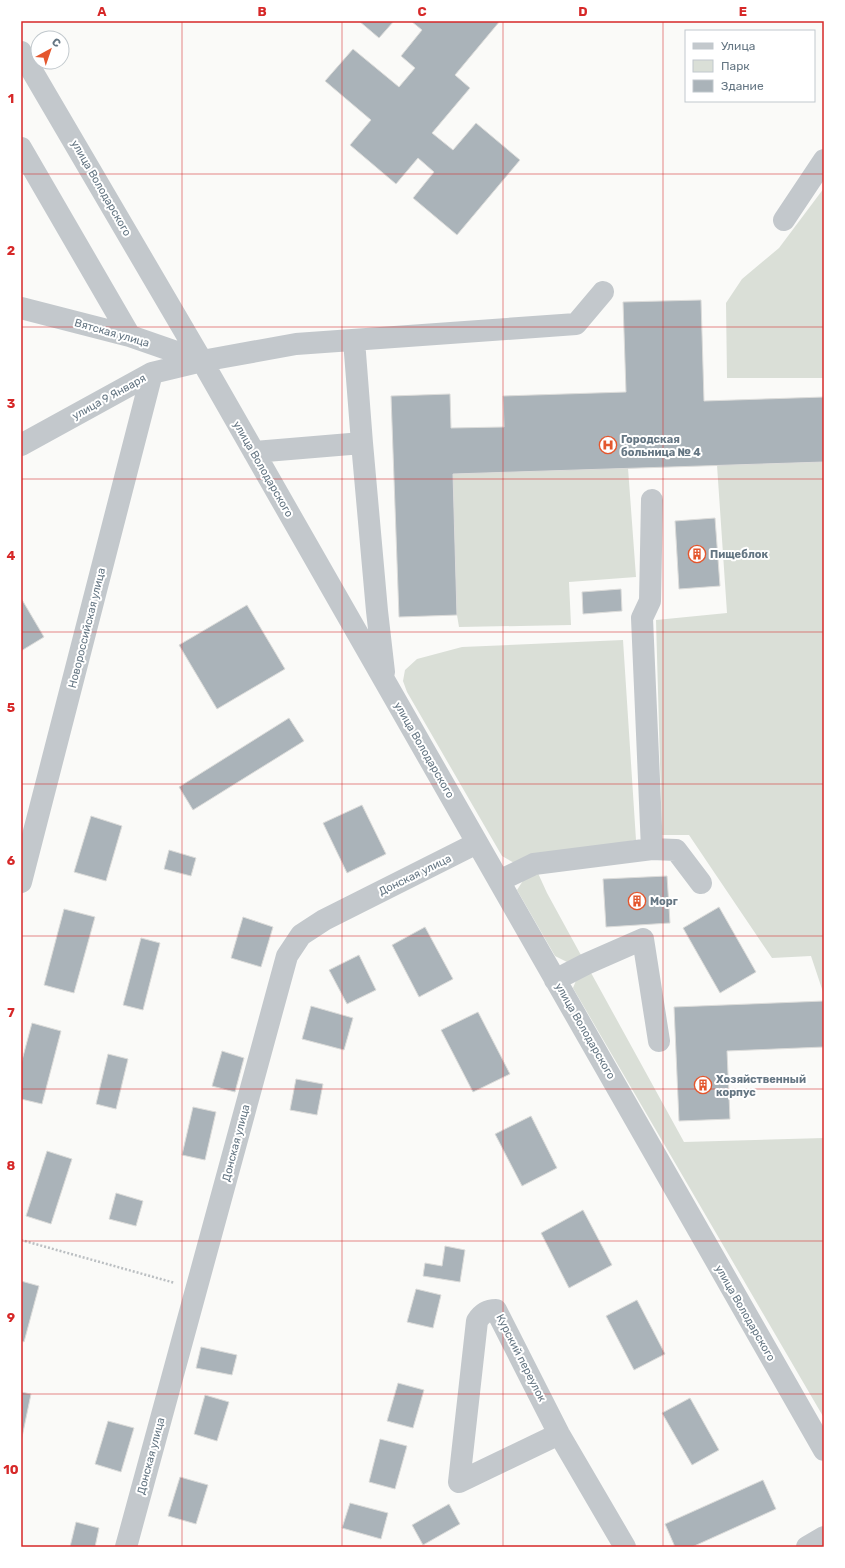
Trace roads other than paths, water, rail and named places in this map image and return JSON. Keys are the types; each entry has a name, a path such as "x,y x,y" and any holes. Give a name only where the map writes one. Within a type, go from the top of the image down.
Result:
{"street":[{"name":"улица Володарского","path":"21,52 202,361 824,1450"},
{"path":"21,148 130,336"},
{"path":"784,220 824,160"},
{"name":"улица 9 Января","path":"21,445 152,373 202,361 296,344 576,324 603,292"},
{"name":"Вятская улица","path":"21,308 130,336 202,361"},
{"path":"354,340 377,611 385,681"},
{"name":"Новороссийская улица","path":"21,882 152,373"},
{"path":"254,452 362,443"},
{"path":"652,500 650,601 642,618 652,849"},
{"name":"Донская улица","path":"126,1547 287,956 301,935 324,920 477,844"},
{"path":"499,881 534,864 652,849 676,850 701,883"},
{"path":"555,980 586,964 643,939 659,1041"},
{"name":"Курский переулок","path":"559,1434 459,1482 477,1321 481,1314 489,1310 496,1310 502,1319 559,1434 625,1547"},
{"path":"806,1547 824,1537"}],"place":[{"name":"Городская больница № 4","path":"608,445"},
{"name":"Пищеблок","path":"697,554"},
{"name":"Морг","path":"637,901"},
{"name":"Хозяйственный корпус","path":"703,1085"}]}
